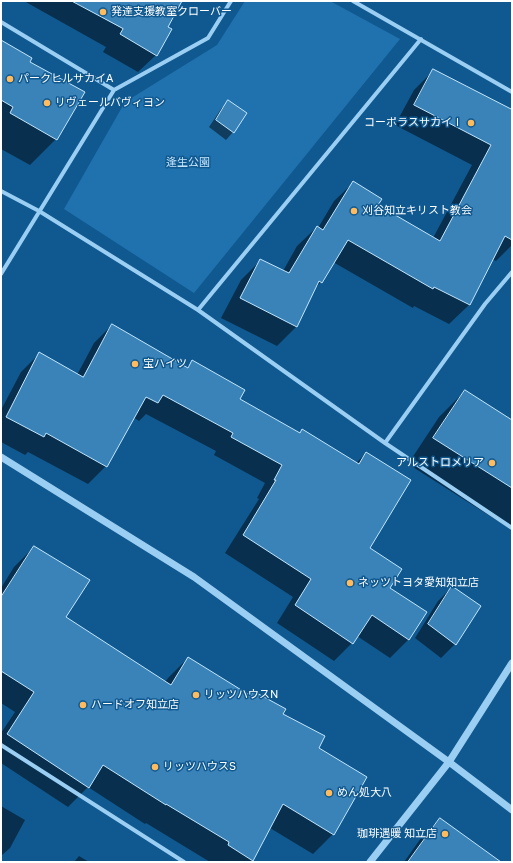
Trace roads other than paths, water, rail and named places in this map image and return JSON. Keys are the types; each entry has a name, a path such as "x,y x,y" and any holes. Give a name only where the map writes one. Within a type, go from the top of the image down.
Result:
{"street":[{"path":"1,274 114,90 208,38 231,1"},
{"path":"353,1 512,92"},
{"path":"1,22 114,90"},
{"path":"198,310 421,39"},
{"path":"1,191 40,211 198,310 385,444 512,528"},
{"path":"385,444 485,304 512,272"},
{"path":"1,457 194,577 449,762 512,810"},
{"path":"370,862 449,762 512,663"},
{"path":"1,745 184,862"}],"place":[{"name":"発達支援教室クローバー","path":"103,12"},
{"name":"パークヒルサカイA","path":"10,79"},
{"name":"リヴェールバヴィヨン","path":"47,103"},
{"name":"コーポラスサカイⅠ","path":"471,123"},
{"name":"刈谷知立キリスト教会","path":"354,211"},
{"name":"宝ハイツ","path":"135,364"},
{"name":"アルストロメリア","path":"492,463"},
{"name":"ネッツトヨタ愛知知立店","path":"350,583"},
{"name":"リッツハウスN","path":"196,695"},
{"name":"ハードオフ知立店","path":"83,705"},
{"name":"リッツハウスS","path":"155,767"},
{"name":"めん処大八","path":"329,793"},
{"name":"珈琲遇暖 知立店","path":"445,834"}],"park label":[{"name":"逢生公園","path":"188,163"}]}
